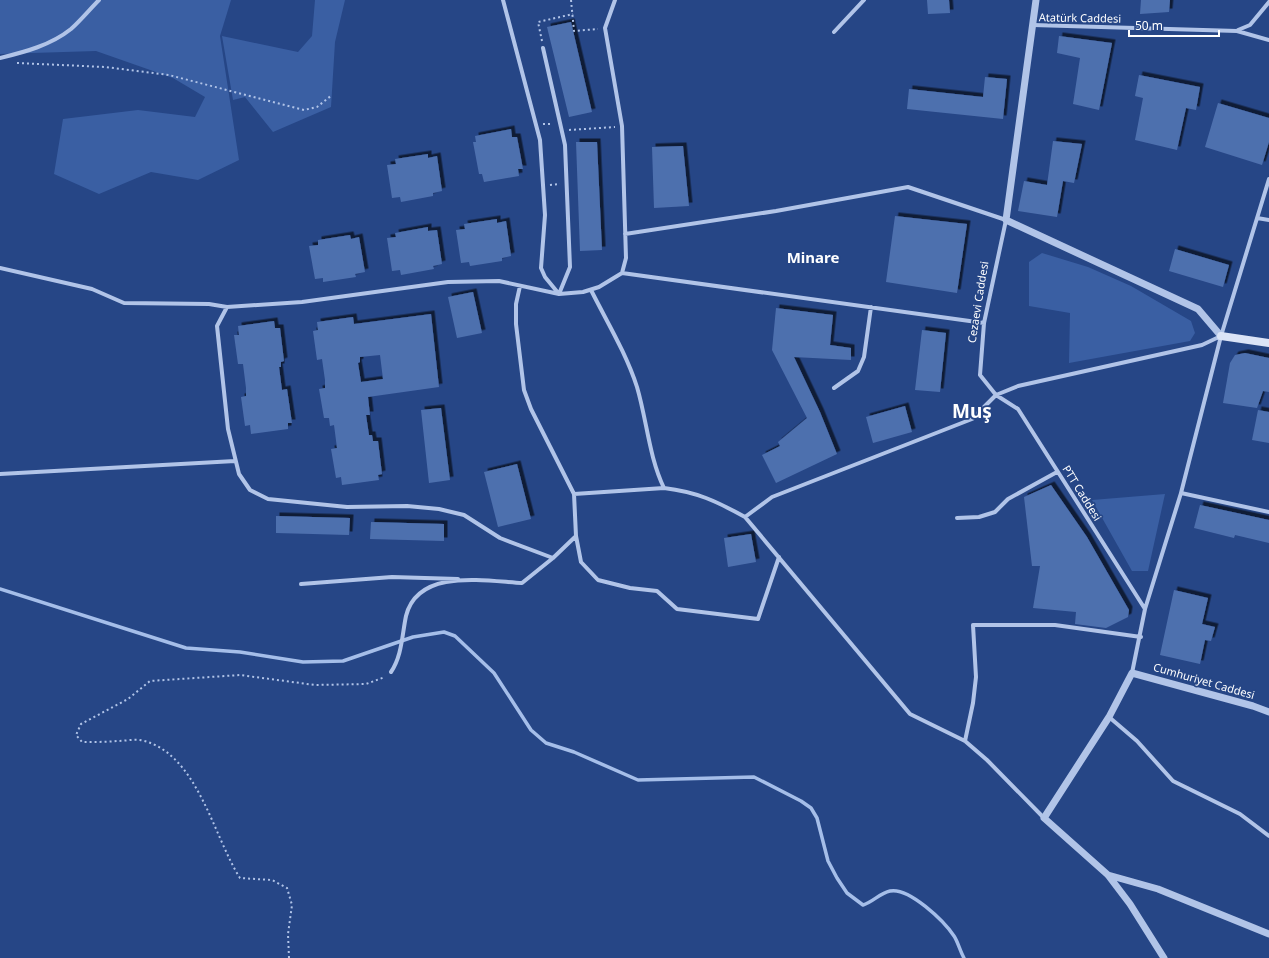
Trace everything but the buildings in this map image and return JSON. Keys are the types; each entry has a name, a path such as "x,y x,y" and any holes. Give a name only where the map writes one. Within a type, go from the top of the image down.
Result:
{"main road":[{"path":"1221,336 1269,343"}],"street":[{"path":"0,58 24,52 49,43 70,29 99,0"},
{"path":"503,0 540,140 544,185 544,236 541,268 545,277 559,294"},
{"path":"0,268 92,289 124,303 209,304 227,307 302,302 448,282 499,281 559,294 591,290 617,278 622,272 626,258 624,234 622,126 605,28 615,0"},
{"path":"834,32 864,0"},
{"name":"Cezaevi Caddesi","path":"996,395 980,375 984,323 1006,220 1036,0"},
{"path":"1237,31 1250,25 1269,2"},
{"name":"Atatürk Caddesi","path":"1033,25 1237,31 1269,40"},
{"path":"543,48 565,144 570,267 559,294"},
{"path":"1044,818 1109,718 1132,673 1141,637 1145,609 1181,493 1221,336 1269,179"},
{"path":"624,234 776,211 908,187 1006,220 1198,309 1221,336"},
{"path":"1257,218 1269,220"},
{"path":"622,272 984,323"},
{"path":"520,286 516,304 516,324 524,390 531,409 574,494 576,536 581,562 598,580 630,588 657,591 676,609 758,619 779,557"},
{"path":"591,290 630,369 644,414 651,450 664,488"},
{"path":"227,307 218,326 228,429 239,474 250,490 268,500 347,507 407,506 439,509 464,515 500,538 553,558"},
{"path":"834,388 858,371 864,357 871,307"},
{"path":"745,517 772,497 972,419 996,395 1018,386 1202,345 1221,336"},
{"name":"PTT Caddesi","path":"996,395 1018,409 1145,609"},
{"path":"0,474 236,461"},
{"path":"957,518 979,517 995,512 1008,499 1058,472"},
{"path":"574,494 664,488 697,494 715,501 745,517 910,714 965,742 987,760 1044,818 1108,875 1130,904 1164,958"},
{"path":"1181,493 1269,512"},
{"path":"301,584 392,577 522,583 553,558 576,536"},
{"path":"391,672 396,664 406,615 418,594 425,589 442,583 468,580"},
{"path":"965,742 973,704 976,677 973,625 1056,625 1141,637"},
{"name":"Cumhuriyet Caddesi","path":"1132,673 1254,706 1269,712"},
{"path":"1109,718 1138,741 1173,781 1240,814 1269,836"},
{"path":"1108,875 1158,889 1269,934"}],"path":[{"path":"572,0 574,31 605,28"},
{"path":"543,48 538,22 573,14"},
{"path":"11,62 105,67 169,75 304,110 317,107 332,95"},
{"path":"536,124 561,124"},
{"path":"563,130 622,126"},
{"path":"544,185 567,184"},
{"path":"289,958 288,934 292,905 287,888 272,880 240,878 232,866 208,809 180,763 153,744 138,740 82,742 76,735 81,724 128,699 150,681 240,675 315,685 366,684 384,678 391,672"}],"shaded area":[{"path":"0,0 231,0 220,36 239,160 198,180 151,172 99,194 54,174 63,119 138,110 195,117 205,97 173,78 96,51 0,54"},
{"path":"315,0 345,0 335,42 331,107 273,132 245,97 233,100 222,36 298,52 312,36"},
{"path":"1042,253 1088,267 1131,286 1191,321 1195,333 1190,341 1069,363 1070,313 1029,306 1029,262"},
{"path":"1165,494 1148,571 1132,571 1092,500"}],"waterway":[{"path":"0,589 186,648 240,652 303,662 343,661 413,637 444,632 455,636 494,673 531,730 546,743 574,752 638,780 754,777 801,801 811,808 817,818 828,861 847,893 863,905 890,891 898,891 907,894 925,906 942,922 954,936 964,958"}],"district":[{"name":"Minare","path":"813,258"},
{"name":"Muş","path":"972,411"}]}
